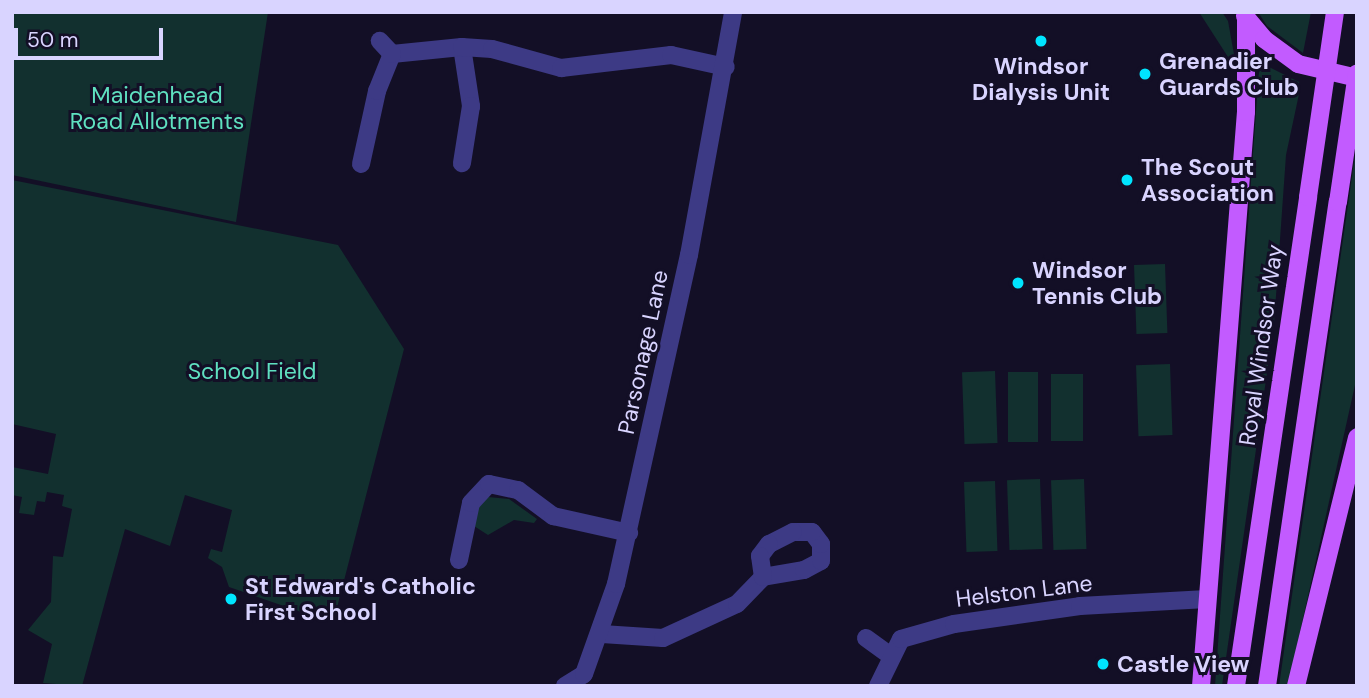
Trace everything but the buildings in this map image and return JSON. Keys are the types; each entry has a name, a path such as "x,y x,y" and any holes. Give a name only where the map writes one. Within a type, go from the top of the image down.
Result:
{"main road":[{"name":"Royal Windsor Way","path":"1236,686 1335,12"},
{"path":"1244,15 1264,39 1298,64 1357,75 1267,686"},
{"path":"1201,686 1246,112 1244,15"},
{"path":"1296,686 1357,437"}],"street":[{"name":"Parsonage Lane","path":"565,686 583,674 602,634 629,533 726,67 733,12"},
{"path":"361,164 386,47 492,49 561,68 671,55 726,67"},
{"path":"462,47 471,106 462,163"},
{"path":"459,561 471,503 489,484 518,490 553,516 629,533"},
{"path":"602,634 663,638 737,604 763,577"},
{"name":"Helston Lane","path":"878,686 901,639 954,624 1080,606 1207,599"},
{"path":"866,638 892,657"}],"green space":[{"name":"Maidenhead Road Allotments","path":"12,12 268,12 236,222 12,175"},
{"path":"1199,12 1222,12 1228,21 1237,71"},
{"path":"1258,12 1311,12 1303,53 1267,26"},
{"path":"1261,63 1299,82 1298,89 1258,78"},
{"path":"1258,84 1299,94 1286,155 1274,324 1222,686 1215,686"},
{"path":"1357,142 1357,376 1288,686 1279,686"},
{"name":"School Field","path":"12,180 338,245 404,349 333,623 229,587 222,567 208,558 211,549 222,552 232,510 185,495 170,546 125,529 82,686 43,683 52,644 28,630 51,602 53,556 63,557 72,509 62,506 64,495 47,492 45,502 37,501 34,515 19,513 22,497 12,495 12,467 48,474 56,434 12,424"},
{"path":"1165,264 1167,333 1136,334 1134,265"},
{"path":"1170,364 1172,435 1138,436 1136,365"},
{"path":"995,371 998,443 965,444 962,372"},
{"path":"1008,372 1038,372 1038,442 1008,442"},
{"path":"1051,374 1083,374 1083,441 1051,441"},
{"path":"1040,479 1042,549 1009,550 1007,480"},
{"path":"1084,479 1086,549 1053,550 1051,480"},
{"path":"995,481 997,551 966,552 964,482"},
{"path":"488,497 509,499 537,519 534,523 514,520 488,535 474,526 477,509"}],"place":[{"name":"Windsor Dialysis Unit","path":"1041,41"},
{"name":"Grenadier Guards Club","path":"1145,74"},
{"name":"The Scout Association","path":"1127,180"},
{"name":"Windsor Tennis Club","path":"1018,283"},
{"name":"St Edward's Catholic First School","path":"231,599"},
{"name":"Castle View","path":"1103,664"}]}
